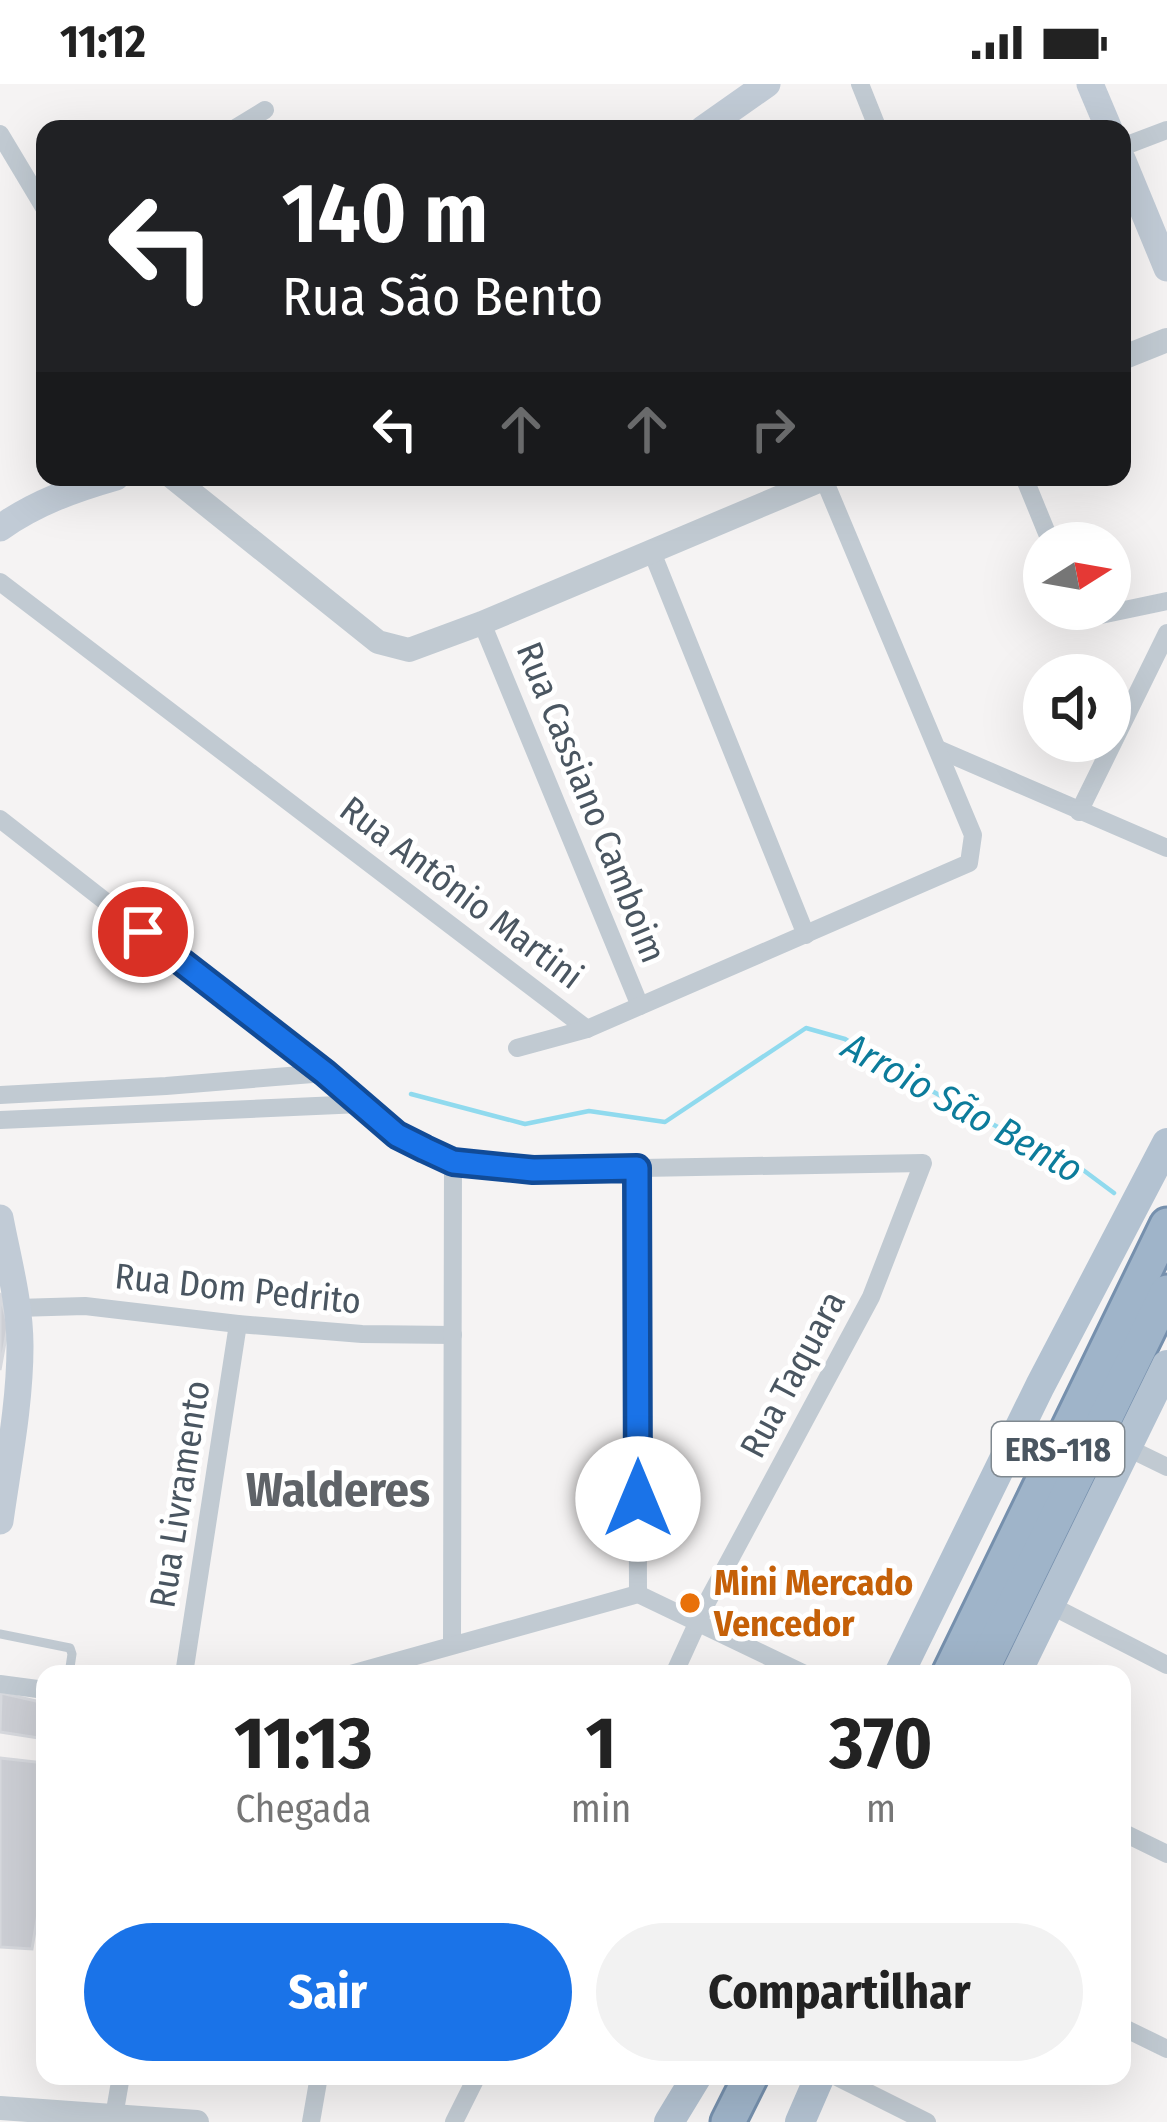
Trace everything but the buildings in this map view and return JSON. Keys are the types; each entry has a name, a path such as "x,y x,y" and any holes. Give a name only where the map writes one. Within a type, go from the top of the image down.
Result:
{"highway":[{"name":"ERS-118","path":"953,1665 1167,1225"},
{"name":"ERS-118","path":"984,1665 1167,1292"},
{"path":"728,2122 746,2085"},
{"path":"752,2122 770,2085"}],"main road":[{"path":"716,120 767,84"},
{"path":"1090,84 1105,120"},
{"path":"1131,181 1167,268"},
{"path":"0,528 82,486"},
{"path":"903,1665 1040,1386 1167,1143"},
{"path":"0,1521 4,1451 18,1384 20,1346 1,1226"},
{"path":"1020,1665 1167,1365"},
{"path":"669,2122 692,2085"},
{"path":"800,2122 816,2085"}],"street":[{"path":"860,84 874,120"},
{"path":"249,120 265,110"},
{"path":"1131,144 1167,130"},
{"path":"0,134 36,194"},
{"path":"1131,354 1167,340"},
{"path":"183,486 378,642 409,650 806,486"},
{"path":"828,486 938,749 1167,848"},
{"path":"1028,486 1042,522"},
{"path":"652,552 806,935"},
{"name":"Rua Antônio Martini","path":"0,582 587,1029 969,863 973,835 938,749"},
{"path":"1131,609 1167,601"},
{"name":"Rua Cassiano Camboim","path":"482,622 640,1006"},
{"path":"1078,812 1167,633"},
{"path":"0,819 325,1073 397,1135 453,1162 533,1170 637,1168 638,1594"},
{"path":"517,1048 587,1029"},
{"path":"0,1094 325,1073"},
{"path":"166,1086 168,1113"},
{"path":"0,1120 362,1104"},
{"path":"452,1645 453,1162"},
{"name":"Rua Taquara","path":"637,1168 923,1163 871,1298 678,1665"},
{"name":"Rua Dom Pedrito","path":"17,1308 86,1306 238,1324 453,1336"},
{"name":"Rua Livramento","path":"185,1665 238,1324"},
{"path":"1126,1447 1167,1467"},
{"path":"382,1665 638,1594 786,1665"},
{"path":"1048,1604 1167,1665"},
{"path":"0,1684 36,1689"},
{"path":"1131,1836 1167,1854"},
{"path":"1131,2031 1167,2049"},
{"path":"114,2120 120,2085"},
{"path":"311,2122 317,2085"},
{"path":"454,2122 472,2085"},
{"path":"853,2085 927,2122"},
{"path":"0,2108 114,2120 197,2122"}],"lane":[{"path":"0,1634 70,1648 71,1665"}],"waterway":[{"name":"Arroio São Bento","path":"411,1094 525,1124 589,1111 665,1122 806,1028 845,1039 1016,1137 1067,1158 1114,1193"}],"place":[{"name":"Mini Mercado Vencedor","path":"690,1603"}],"district":[{"name":"Walderes","path":"338,1489"}],"route":[{"path":"143,932 397,1135 425,1149 453,1162 533,1170 637,1168 638,1499"}]}
